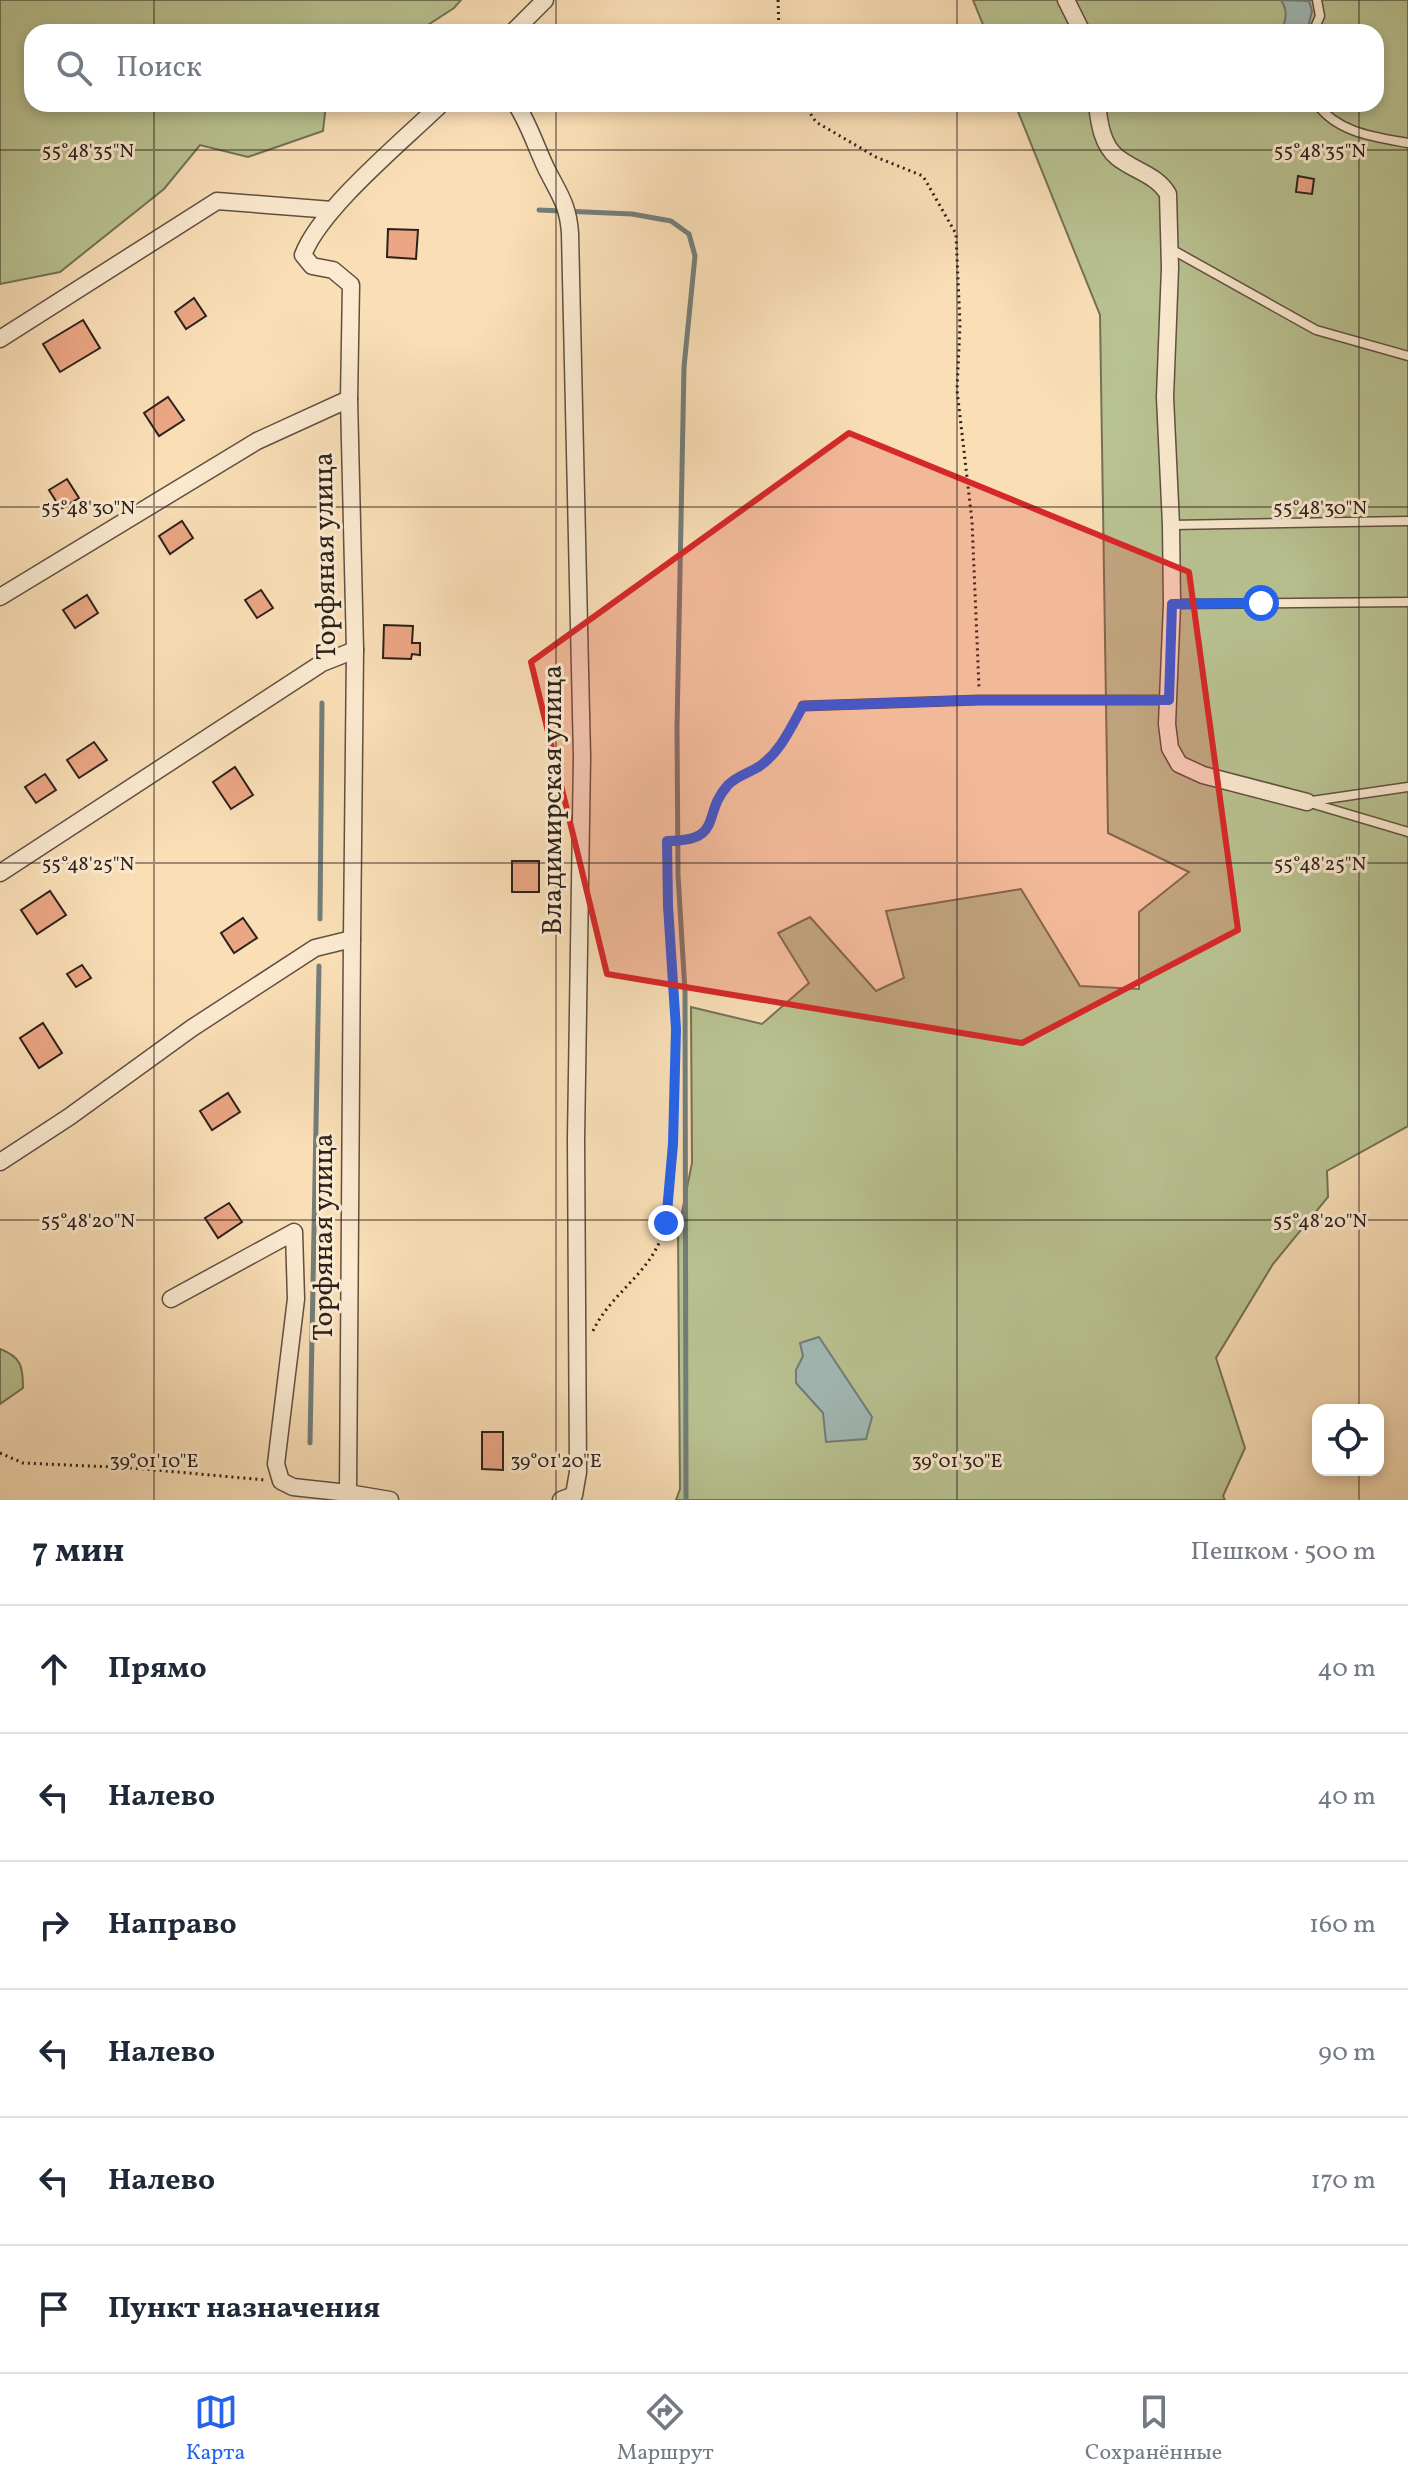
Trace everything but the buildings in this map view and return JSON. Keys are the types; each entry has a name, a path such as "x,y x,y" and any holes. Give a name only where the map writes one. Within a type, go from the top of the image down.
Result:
{"street":[{"path":"521,24 545,0"},
{"path":"1066,0 1078,24"},
{"path":"0,339 217,201 332,210 433,112"},
{"name":"Владимирская улица","path":"520,112 569,213 571,249 582,757 576,1139 578,1472 574,1495 561,1500"},
{"path":"1098,112 1102,134 1115,156 1154,178 1168,194 1170,248 1165,397 1171,525 1170,748 1179,764 1203,775 1307,802"},
{"name":"Торфяная улица","path":"332,210 303,255 312,266 333,270 351,285 349,399 355,650 348,1493"},
{"path":"0,597 257,441 349,399"},
{"path":"0,873 322,663 355,650"},
{"path":"0,1162 69,1117 192,1028 315,948 352,939"},
{"path":"171,1299 294,1232 296,1299 276,1464 281,1481 293,1487 390,1500"}],"lane":[{"path":"1316,24 1320,16 1317,0"},
{"path":"1325,112 1334,122 1352,130 1408,143"},
{"path":"1170,248 1316,330 1408,356"},
{"path":"1171,525 1408,521"},
{"path":"1172,604 1408,602"},
{"path":"803,706 979,700 1169,700"},
{"path":"1307,802 1408,787"},
{"path":"1307,802 1408,832"}],"path":[{"path":"778,0 779,24"},
{"path":"809,112 816,122 876,157 923,176 956,234 960,325 957,390 972,521 979,700"},
{"path":"593,1332 599,1317 637,1275 660,1241 666,1223 673,1144 676,1029 667,841 690,841 707,830 729,784 763,764 780,747 803,706"},
{"path":"0,1453 23,1463 133,1468 281,1481"}],"highlighted area":[{"path":"849,433 1189,572 1238,930 1022,1043 607,974 531,662"}],"green space":[{"path":"0,0 461,0 429,24 24,24 24,112 325,112 323,131 248,157 200,145 164,189 60,272 0,284"},
{"path":"973,0 1408,0 1408,1126 1327,1171 1328,1197 1273,1264 1216,1358 1245,1448 1223,1496 1225,1500 676,1500 680,1489 678,1232 692,1163 691,1007 762,1024 809,983 778,933 810,917 876,991 904,978 886,911 1021,889 1080,986 1139,989 1139,912 1189,872 1108,833 1100,315 1018,112 1384,112 1384,24 983,24"},
{"path":"0,1349 17,1359 23,1388 0,1404"}],"water":[{"path":"1281,0 1309,1 1312,11 1309,24 1284,24 1286,12"},
{"path":"819,1337 872,1417 866,1439 826,1442 823,1413 796,1383 796,1370 803,1356 800,1343"}],"waterway":[{"path":"539,210 632,214 671,221 689,234 695,256 684,367 677,728 678,875 685,992 686,1500"},
{"path":"320,919 322,703"},
{"path":"310,1443 319,966"}],"route":[{"path":"666,1223 673,1144 676,1029 667,841 690,841 707,830 729,784 763,764 780,747 803,706 979,700 1169,700 1172,604 1261,603"}]}
